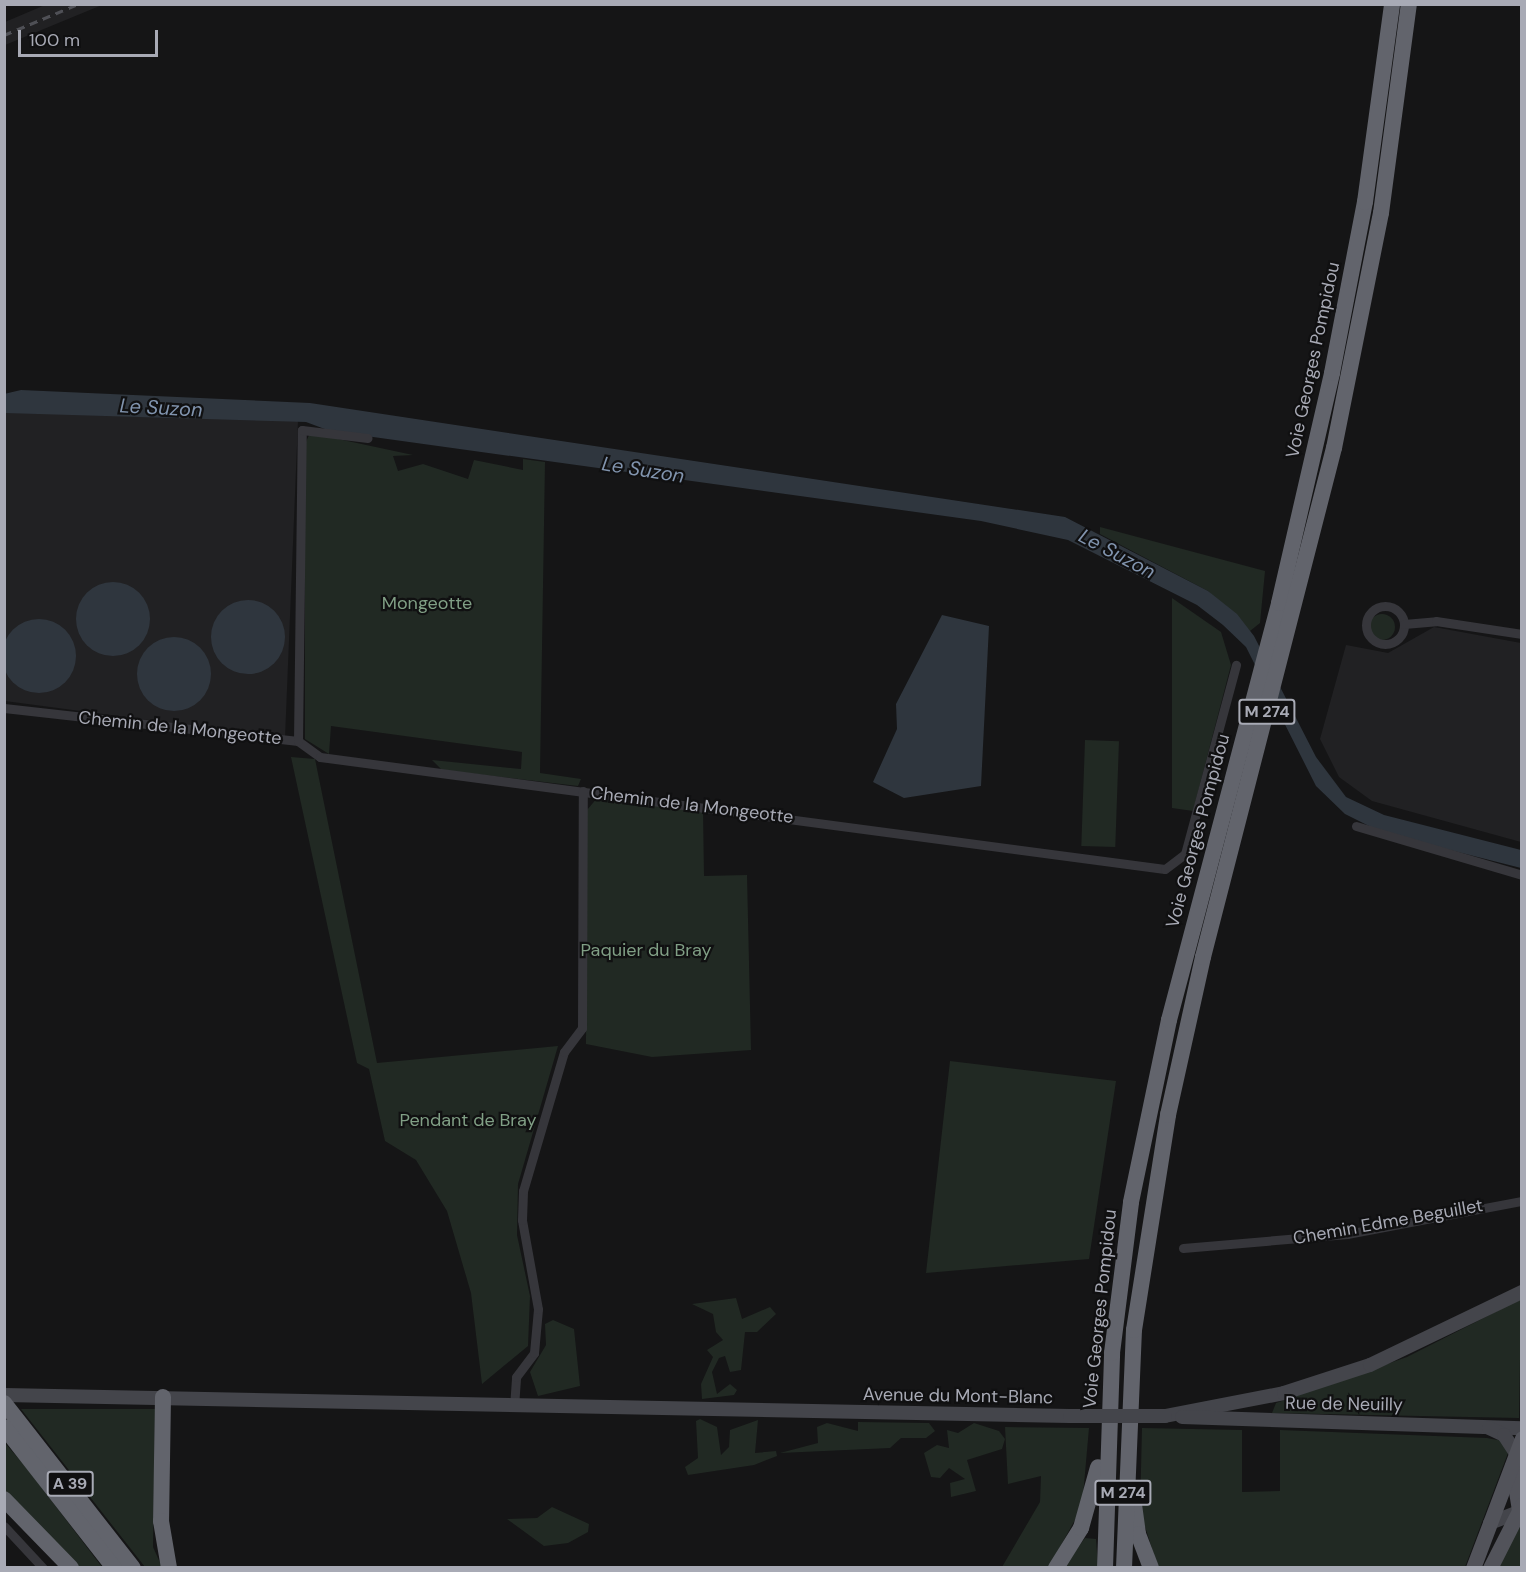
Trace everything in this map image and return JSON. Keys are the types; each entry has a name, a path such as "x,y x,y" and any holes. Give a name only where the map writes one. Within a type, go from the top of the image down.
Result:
{"highway":[{"name":"Voie Georges Pompidou","path":"1106,1568 1107,1425 1120,1276 1146,1127 1330,384 1365,202 1392,4"},
{"name":"Voie Georges Pompidou","path":"1124,1568 1127,1419 1140,1281 1168,1114 1203,957 1334,448 1381,213 1409,4"},
{"path":"163,1398 161,1521 169,1568"},
{"name":"A 39","path":"4,1403 133,1568"},
{"path":"1127,1419 1134,1516 1151,1568"},
{"path":"1056,1568 1086,1517 1107,1425"},
{"name":"A 39","path":"4,1427 114,1568"},
{"path":"4,1499 71,1568"}],"main road":[{"name":"Avenue du Mont-Blanc","path":"4,1395 514,1407 1165,1416 1264,1397 1370,1365 1521,1292"},
{"path":"1261,1422 1264,1397"},
{"name":"Rue de Neuilly","path":"1165,1416 1261,1422 1521,1428"},
{"path":"1487,1427 1504,1436 1513,1457 1520,1509 1490,1568"},
{"path":"1473,1568 1521,1438"},
{"path":"1490,1523 1520,1509"}],"street":[{"path":"298,741 302,430 368,438"},
{"path":"1388,606 1399,612 1404,624 1397,640 1385,645 1369,636 1366,625 1375,609 1388,606"},
{"path":"1404,624 1436,621 1521,634"},
{"name":"Chemin de la Mongeotte","path":"4,708 298,741 320,757 1165,869 1185,854 1236,665"},
{"path":"514,1407 516,1377 534,1353 538,1309 522,1220 523,1191 564,1052 582,1028 584,1013 583,791"},
{"path":"1356,826 1521,875"},
{"name":"Chemin Edme Beguillet","path":"1183,1248 1347,1234 1521,1201"},
{"path":"4,1526 43,1568"}],"shaded area":[{"path":"45,5 102,5 5,45 5,22"},
{"path":"33,410 298,421 285,738 5,701 5,413"},
{"path":"1434,627 1521,643 1521,842 1372,801 1339,777 1320,739 1346,645 1388,653"}],"green space":[{"name":"Mongeotte","path":"310,433 413,455 393,456 398,471 423,464 468,479 474,460 523,470 523,459 545,462 540,773 581,779 578,786 442,770 432,760 521,769 522,752 331,726 329,754 305,739 305,444"},
{"path":"1100,527 1265,571 1260,623 1250,631 1208,591 1100,534"},
{"path":"1172,598 1221,632 1231,665 1193,811 1172,808"},
{"path":"1382,614 1391,618 1395,627 1391,636 1382,640 1373,636 1369,627 1373,618"},
{"path":"1085,740 1119,741 1115,847 1081,846"},
{"name":"Pendant de Bray","path":"291,757 315,759 377,1063 558,1046 518,1184 517,1235 530,1296 528,1346 482,1384 471,1293 447,1211 416,1160 385,1141 369,1069 357,1063"},
{"name":"Paquier du Bray","path":"598,797 703,810 704,876 747,875 751,1050 652,1057 586,1044 587,810"},
{"path":"950,1061 1116,1081 1089,1259 926,1273"},
{"path":"736,1298 742,1319 770,1307 776,1314 757,1332 745,1332 741,1370 730,1372 725,1356 719,1358 712,1372 717,1394 730,1384 737,1390 734,1395 702,1399 701,1384 713,1357 707,1350 723,1340 716,1332 713,1314 692,1304"},
{"path":"1521,1299 1519,1418 1272,1413 1276,1403 1407,1357"},
{"path":"553,1320 574,1329 580,1386 538,1396 530,1372 546,1345 545,1324"},
{"path":"21,1409 155,1409 153,1547 162,1567 145,1567"},
{"path":"700,1419 717,1427 721,1455 729,1447 730,1430 758,1420 755,1453 776,1451 777,1456 754,1465 688,1475 685,1467 698,1458 696,1421"},
{"path":"858,1422 929,1423 935,1431 926,1438 901,1438 890,1448 780,1453 818,1443 817,1427 827,1423 858,1431"},
{"path":"974,1423 999,1431 1005,1439 1002,1449 967,1460 976,1491 951,1497 950,1483 965,1479 949,1468 940,1478 931,1477 924,1453 937,1445 949,1448 947,1430 958,1433"},
{"path":"1005,1427 1089,1428 1082,1507 1049,1567 1002,1567 1040,1502 1041,1476 1008,1484"},
{"path":"1142,1428 1242,1430 1242,1492 1280,1491 1280,1430 1487,1438 1503,1441 1508,1453 1465,1567 1158,1567 1140,1511"},
{"path":"4,1442 102,1567 77,1567 5,1493"},
{"path":"552,1507 589,1524 588,1532 568,1543 544,1546 507,1519 537,1518"},
{"path":"1521,1526 1521,1567 1499,1568 1513,1536"},
{"path":"1085,1538 1096,1539 1098,1567 1063,1568"}],"water":[{"name":"Le Suzon","path":"21,390 310,403 1065,517 1208,591 1237,614 1254,636 1316,757 1346,797 1384,815 1521,850 1521,868 1383,833 1345,814 1316,786 1246,647 1197,605 1068,540 981,521 330,431 306,422 5,413 4,394"},
{"path":"113,582 127,585 139,593 147,605 150,619 147,633 139,645 127,653 113,656 99,653 87,645 79,633 76,619 79,605 87,593 99,585"},
{"path":"248,600 262,603 274,611 282,623 285,637 282,651 274,663 262,671 248,674 234,671 222,663 214,651 211,637 214,623 222,611 234,603"},
{"path":"942,615 989,626 981,786 904,798 873,782 897,729 896,704"},
{"path":"39,619 53,622 65,630 73,642 76,656 73,670 65,682 53,690 39,693 25,690 13,682 5,670 2,656 5,642 13,630 25,622"},
{"path":"174,637 188,640 200,648 208,660 211,674 208,688 200,700 188,708 174,711 160,708 148,700 140,688 137,674 140,660 148,648 160,640"}],"railway":[{"path":"4,35 78,4"}]}
